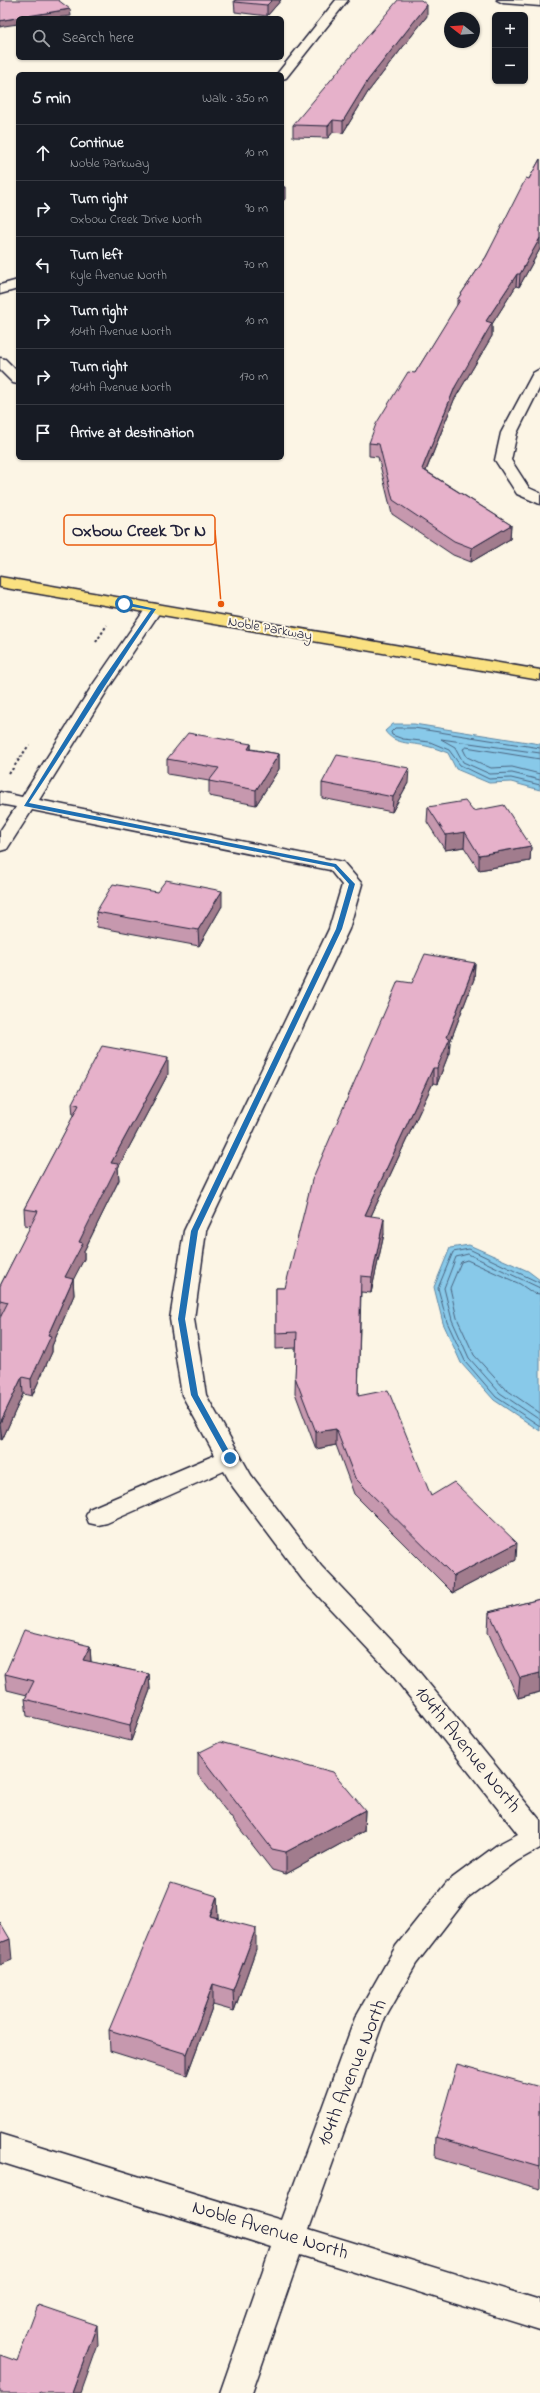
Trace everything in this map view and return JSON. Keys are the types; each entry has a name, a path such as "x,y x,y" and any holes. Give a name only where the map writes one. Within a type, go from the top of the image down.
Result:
{"main road":[{"name":"Noble Parkway","path":"0,582 540,676"}],"street":[{"path":"284,72 342,0"},
{"path":"503,0 540,3"},
{"path":"0,290 16,285"},
{"path":"0,362 16,378"},
{"path":"540,373 509,433 503,460 524,490 540,500"},
{"path":"0,845 74,732 101,686 154,609"},
{"path":"0,798 26,804"},
{"name":"104th Avenue North","path":"26,804 336,866 352,884 339,929 195,1231 182,1319 194,1395 242,1481 312,1573 398,1664 538,1836 507,1853 457,1890 406,1955 370,2018 290,2237 236,2393"},
{"path":"98,1516 230,1458"},
{"name":"Noble Avenue North","path":"0,2148 540,2315"}],"water":[{"path":"393,724 414,724 540,744 540,790 511,782 489,783 456,769 448,753 424,745 405,743 389,736 385,731"},
{"path":"469,1245 528,1271 540,1280 540,1431 494,1400 461,1363 443,1323 434,1287 450,1248"}],"building":[{"path":"0,0 58,0 70,9 28,16 16,16 16,18 0,21"},
{"path":"236,0 272,0 267,5 235,2"},
{"path":"398,0 421,0 427,5 368,80 343,121 333,120 328,126 293,125"},
{"path":"540,159 540,238 520,274 517,274 486,321 492,323 455,387 422,469 511,525 472,548 454,541 393,500 379,444 369,443 376,424 408,372 415,373 460,300 457,300 486,257 526,178 529,179"},
{"path":"188,733 251,744 248,749 279,754 256,790 209,781 219,768 167,759"},
{"path":"337,755 409,768 393,797 322,783"},
{"path":"465,801 473,811 504,805 531,846 479,855 465,832 446,835 428,807"},
{"path":"166,880 222,891 198,930 96,912 113,884 157,892"},
{"path":"425,954 475,963 447,1037 450,1038 437,1068 433,1068 365,1215 384,1218 372,1277 361,1276 358,1396 388,1390 431,1496 454,1482 517,1543 454,1576 355,1478 336,1429 316,1432 295,1377 297,1332 276,1333 276,1288 285,1288 312,1180 398,981 412,983"},
{"path":"102,1046 168,1058 111,1163 118,1164 79,1242 83,1243 65,1277 73,1279 48,1335 51,1336 31,1379 22,1377 0,1423 0,1318 8,1302 0,1300 0,1286 38,1211 24,1209 79,1105 72,1103"},
{"path":"540,1599 540,1673 520,1678 489,1612"},
{"path":"24,1630 90,1646 83,1660 149,1674 130,1725 25,1699 34,1681 5,1674"},
{"path":"220,1742 333,1772 365,1810 286,1852 272,1849 198,1753"},
{"path":"171,1882 217,1896 210,1916 256,1928 233,1990 213,1984 187,2054 109,2030"},
{"path":"0,1922 10,1939 0,1943"},
{"path":"457,2064 540,2087 540,2167 436,2137"},
{"path":"38,2305 97,2325 72,2393 0,2393 0,2355 17,2361"}],"place":[{"name":"Oxbow Creek Dr N","path":"221,604"}],"route":[{"path":"124,604 154,609 101,686 74,732 26,804 336,866 352,884 339,929 195,1231 182,1319 194,1395 230,1458"}]}
